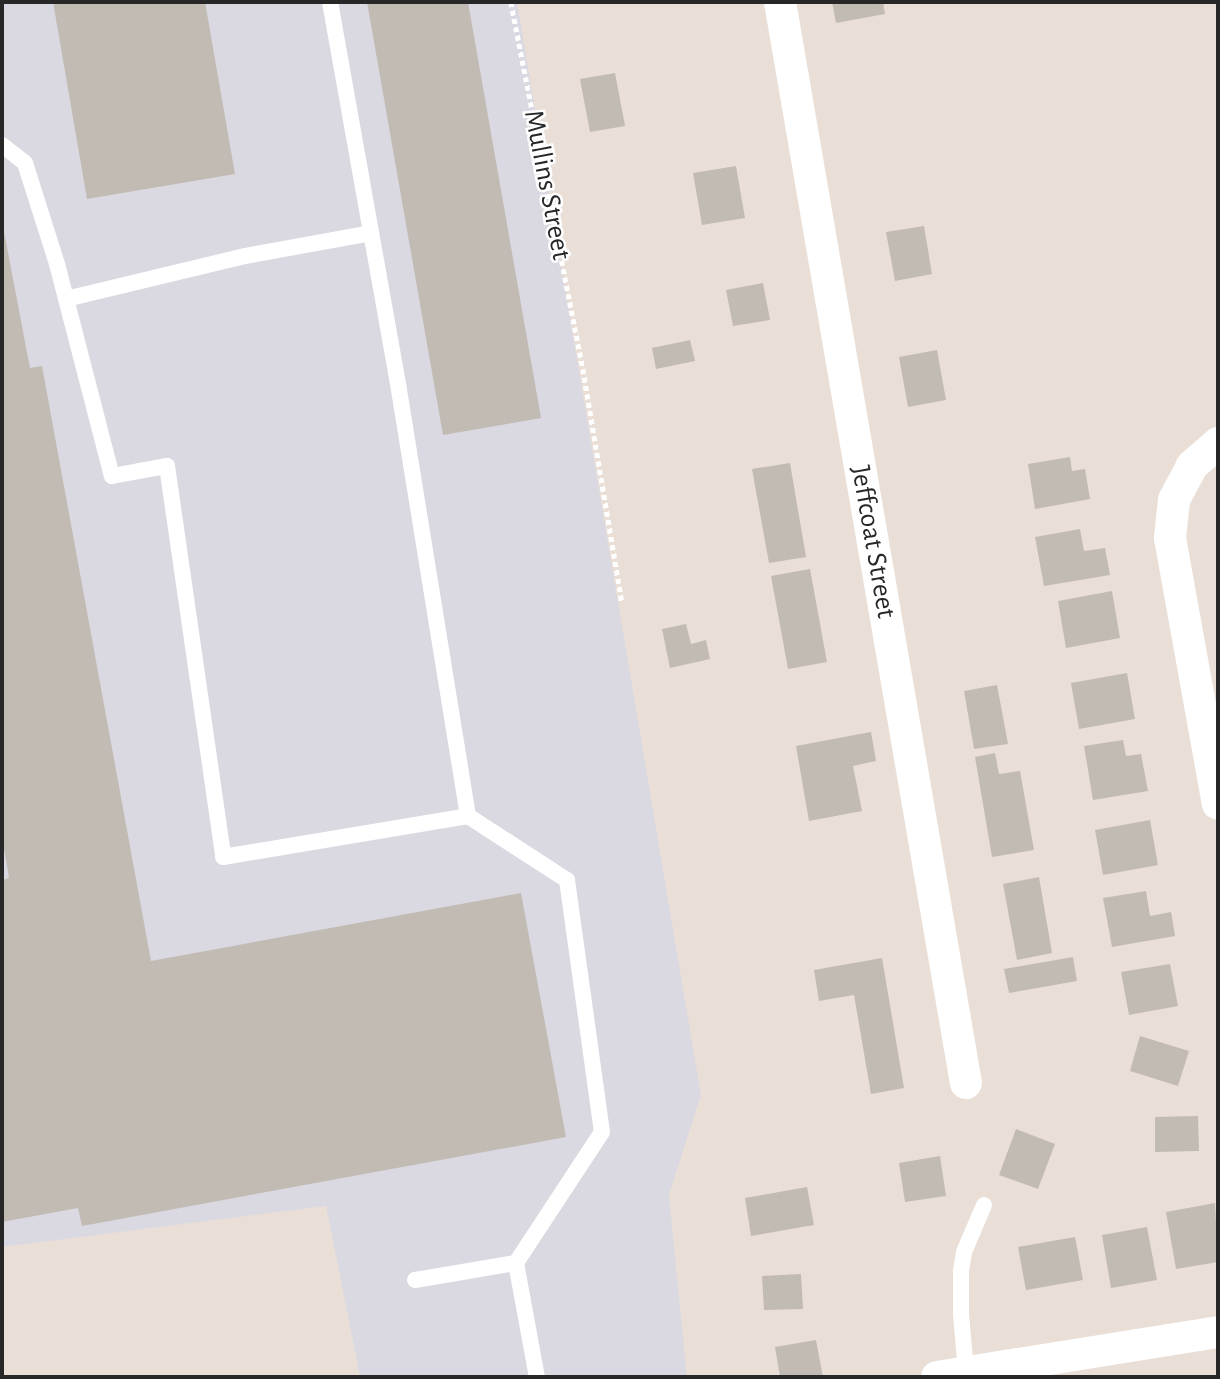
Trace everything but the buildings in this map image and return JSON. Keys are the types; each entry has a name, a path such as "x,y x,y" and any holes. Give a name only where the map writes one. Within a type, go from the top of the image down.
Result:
{"street":[{"name":"Jeffcoat Street","path":"780,2 966,1083"},
{"path":"1218,443 1192,467 1174,500 1170,538 1214,754 1218,804"},
{"path":"952,1375 1218,1332"}],"lane":[{"path":"330,2 468,816"},
{"path":"2,145 24,163 66,299 112,476 167,466 223,858 468,816 567,880 601,1132 516,1263 537,1377"},
{"path":"66,299 245,256 371,233"},
{"path":"952,1375 961,1314 964,1252 984,1205"},
{"path":"415,1280 516,1263"}],"path":[{"name":"Mullins Street","path":"511,2 583,369 622,603"}],"shaded area":[{"path":"2,2 517,2 701,1095 669,1195 687,1377 360,1377 326,1206 2,1247"}]}
